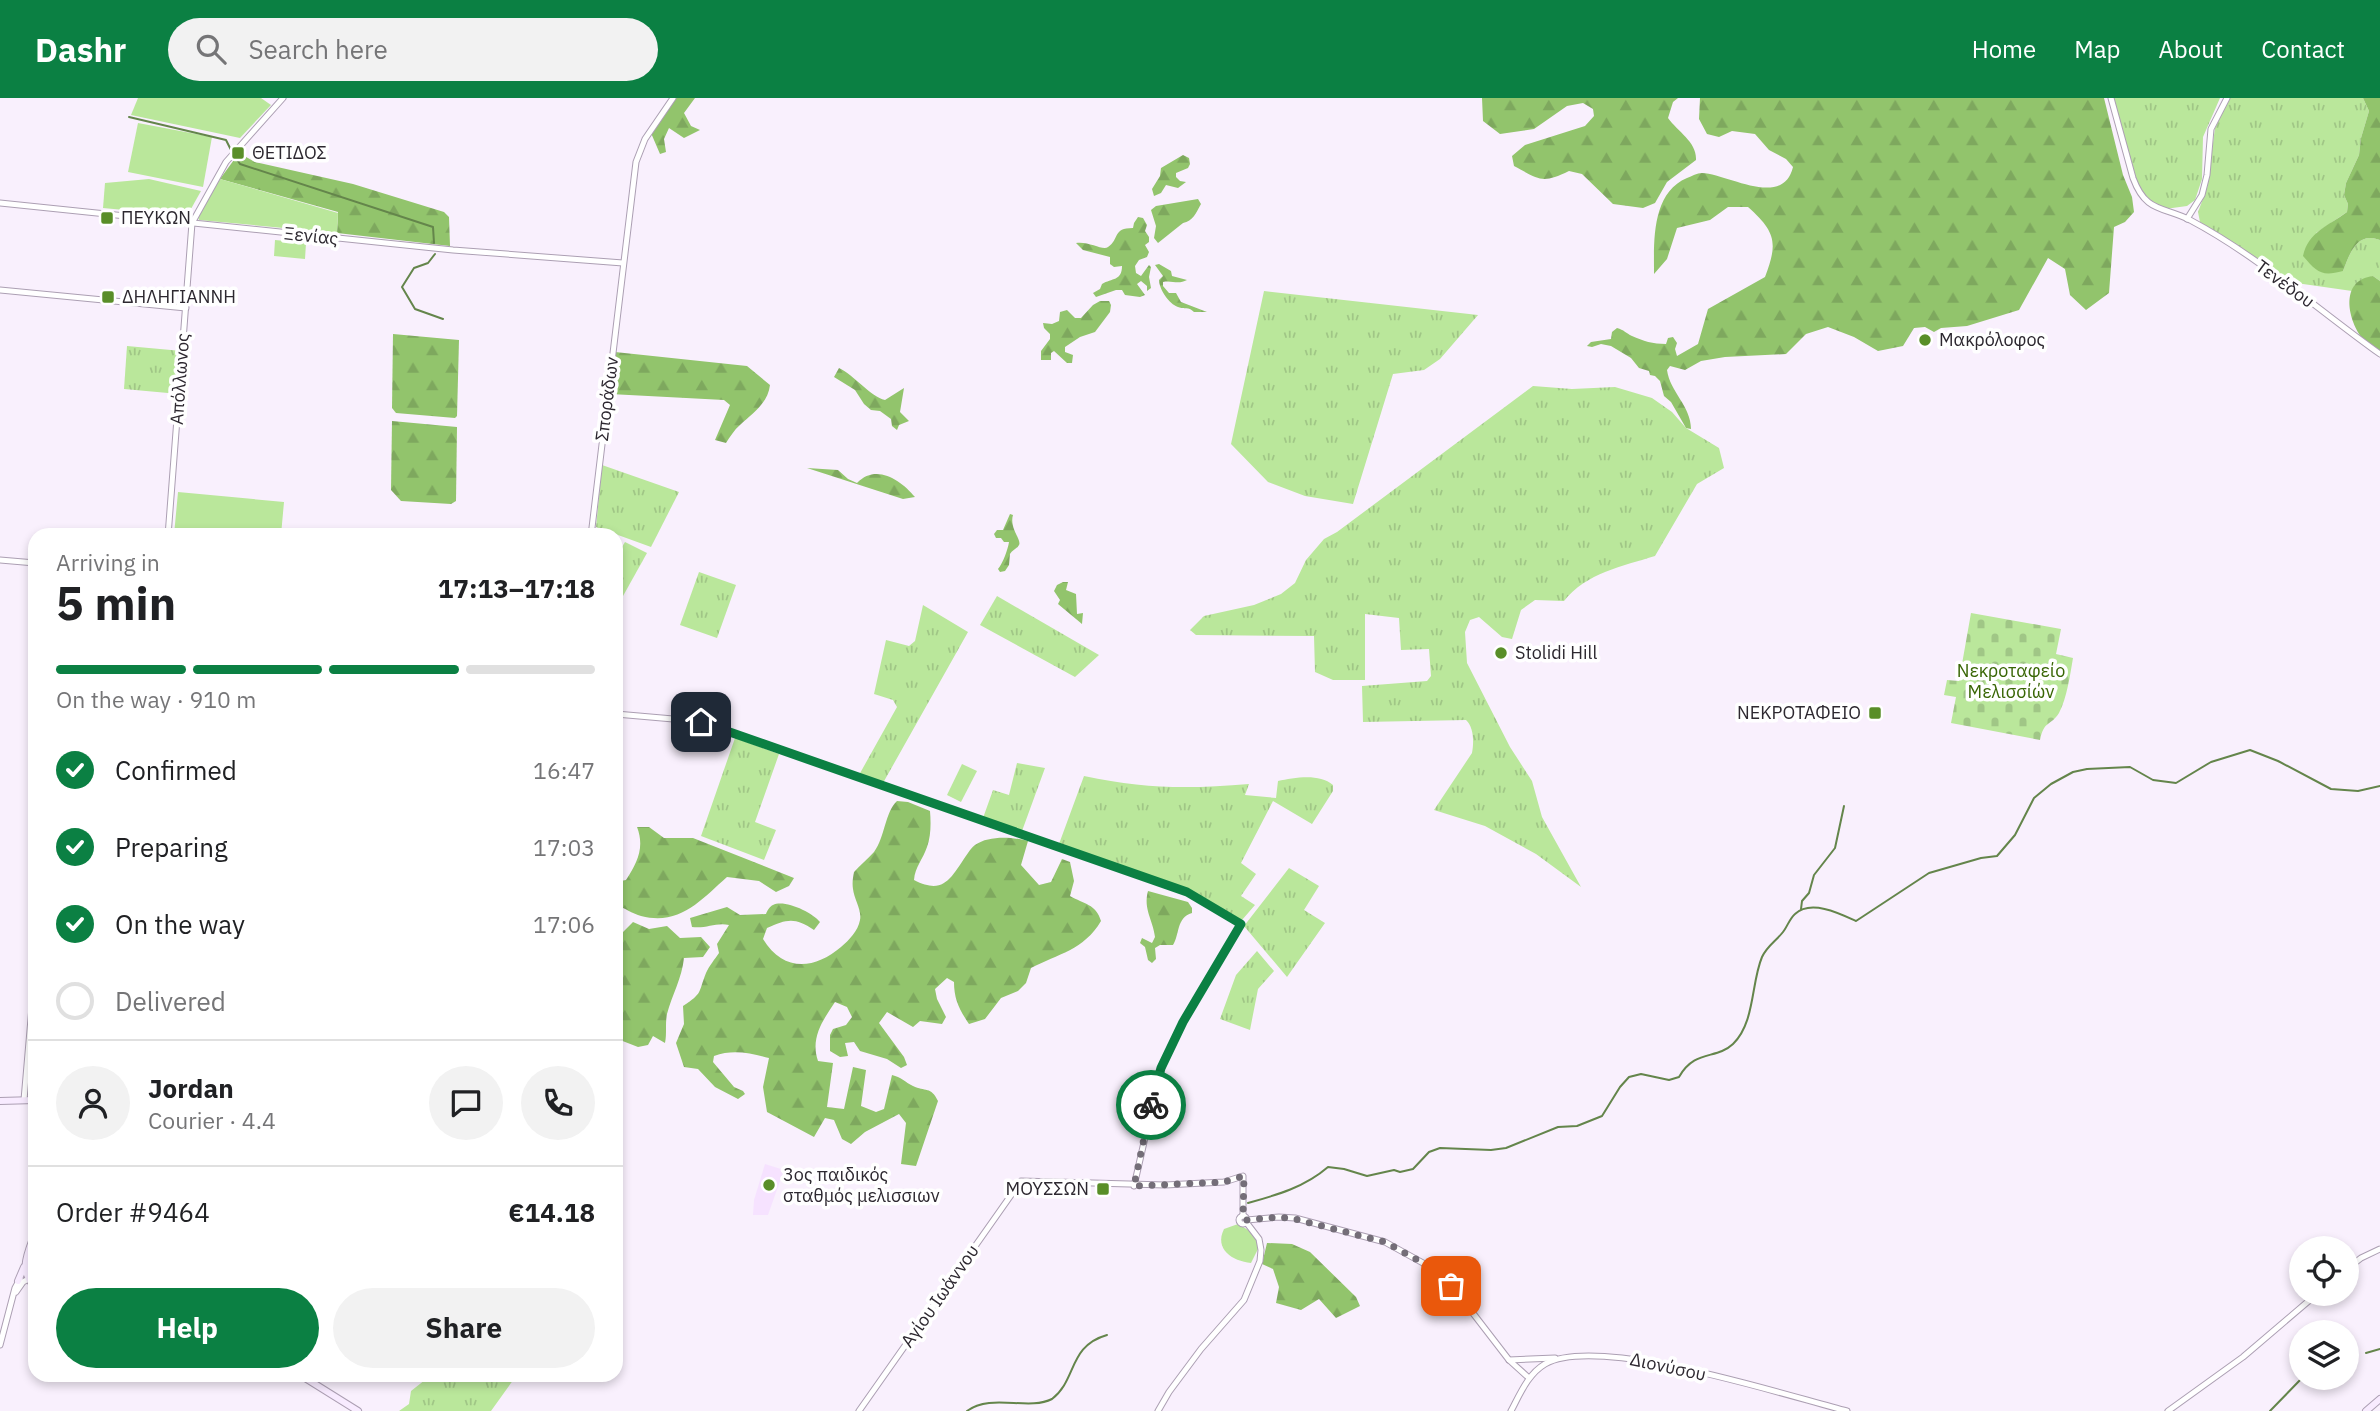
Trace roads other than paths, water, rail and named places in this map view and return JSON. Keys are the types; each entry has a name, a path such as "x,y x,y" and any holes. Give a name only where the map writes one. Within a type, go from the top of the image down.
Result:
{"main road":[{"path":"0,1101 28,1100"},
{"path":"19,1283 28,1253"},
{"path":"24,1265 28,1273"},
{"path":"19,1283 28,1280"},
{"path":"312,1382 358,1411"},
{"path":"2365,1411 2380,1399"}],"street":[{"path":"192,223 226,162 283,98"},
{"name":"Σποράδων","path":"591,528 637,156 645,139 673,98"},
{"name":"Τενέδου","path":"2111,98 2133,178 2143,198 2155,208 2187,219 2287,284 2380,354"},
{"path":"2187,219 2202,195 2207,175 2211,129 2227,98"},
{"name":"Ξενίας","path":"0,203 453,250 622,263"},
{"name":"Απόλλωνος","path":"169,528 192,223"},
{"path":"0,290 186,308"},
{"path":"0,560 28,562"},
{"path":"623,715 696,721 732,732 1187,892 1241,924 1183,1022 1161,1068 1134,1186 1224,1182 1244,1176 1246,1219 1259,1240 1260,1261 1242,1303 1201,1349 1168,1392 1158,1411"},
{"path":"24,1100 28,1053"},
{"name":"Αγίου Ιωάννου","path":"859,1411 1021,1181 1134,1186"},
{"path":"1246,1219 1295,1219 1395,1246 1423,1263 1451,1286 1509,1360 1529,1378"},
{"path":"2359,1260 2380,1249"},
{"path":"0,1345 19,1283 28,1280"},
{"path":"2168,1411 2242,1357 2303,1306"},
{"name":"Διονύσου","path":"1511,1411 1529,1378 1543,1365 1563,1357 1611,1356 1640,1360 1847,1411"},
{"path":"1509,1360 1563,1357"}],"waterway":[{"path":"129,117 226,140 231,150"},
{"path":"236,158 240,164 433,227 434,243"},
{"path":"435,254 428,263 414,268 402,287 415,309 443,319"},
{"path":"1248,1203 1300,1185 1328,1167 1367,1176 1413,1169 1429,1152 1440,1148 1506,1148 1558,1127 1577,1126 1602,1116 1629,1077 1641,1074 1669,1080 1679,1077 1692,1062 1726,1049 1740,1035 1749,1014 1762,957 1795,914 1809,908 1817,908 1856,921 1929,873 1997,856 2015,835 2034,798 2051,784 2073,772 2130,767 2153,780 2176,783 2211,762 2250,750 2278,761 2331,789 2358,791 2380,786"},
{"path":"1801,909 1814,875 1835,848 1844,806"},
{"path":"967,1411 987,1403 1032,1403 1052,1399 1066,1383 1085,1347 1107,1335"},
{"path":"2366,1353 2380,1349"},
{"path":"2270,1411 2290,1390"}],"place":[{"name":"ΘΕΤΙΔΟΣ","path":"238,153"},
{"name":"ΠΕΥΚΩΝ","path":"107,218"},
{"name":"ΔΗΛΗΓΙΑΝΝΗ","path":"108,297"},
{"name":"Μακρόλοφος","path":"1925,340"},
{"name":"Stolidi Hill","path":"1501,653"},
{"name":"ΝΕΚΡΟΤΑΦΕΙΟ","path":"1875,713"},
{"name":"3ος παιδικός σταθμός μελισσιων","path":"769,1185"},
{"name":"ΜΟΥΣΣΩΝ","path":"1103,1189"}],"park label":[{"name":"Νεκροταφείο Μελισσίών","path":"2011,681"}]}
